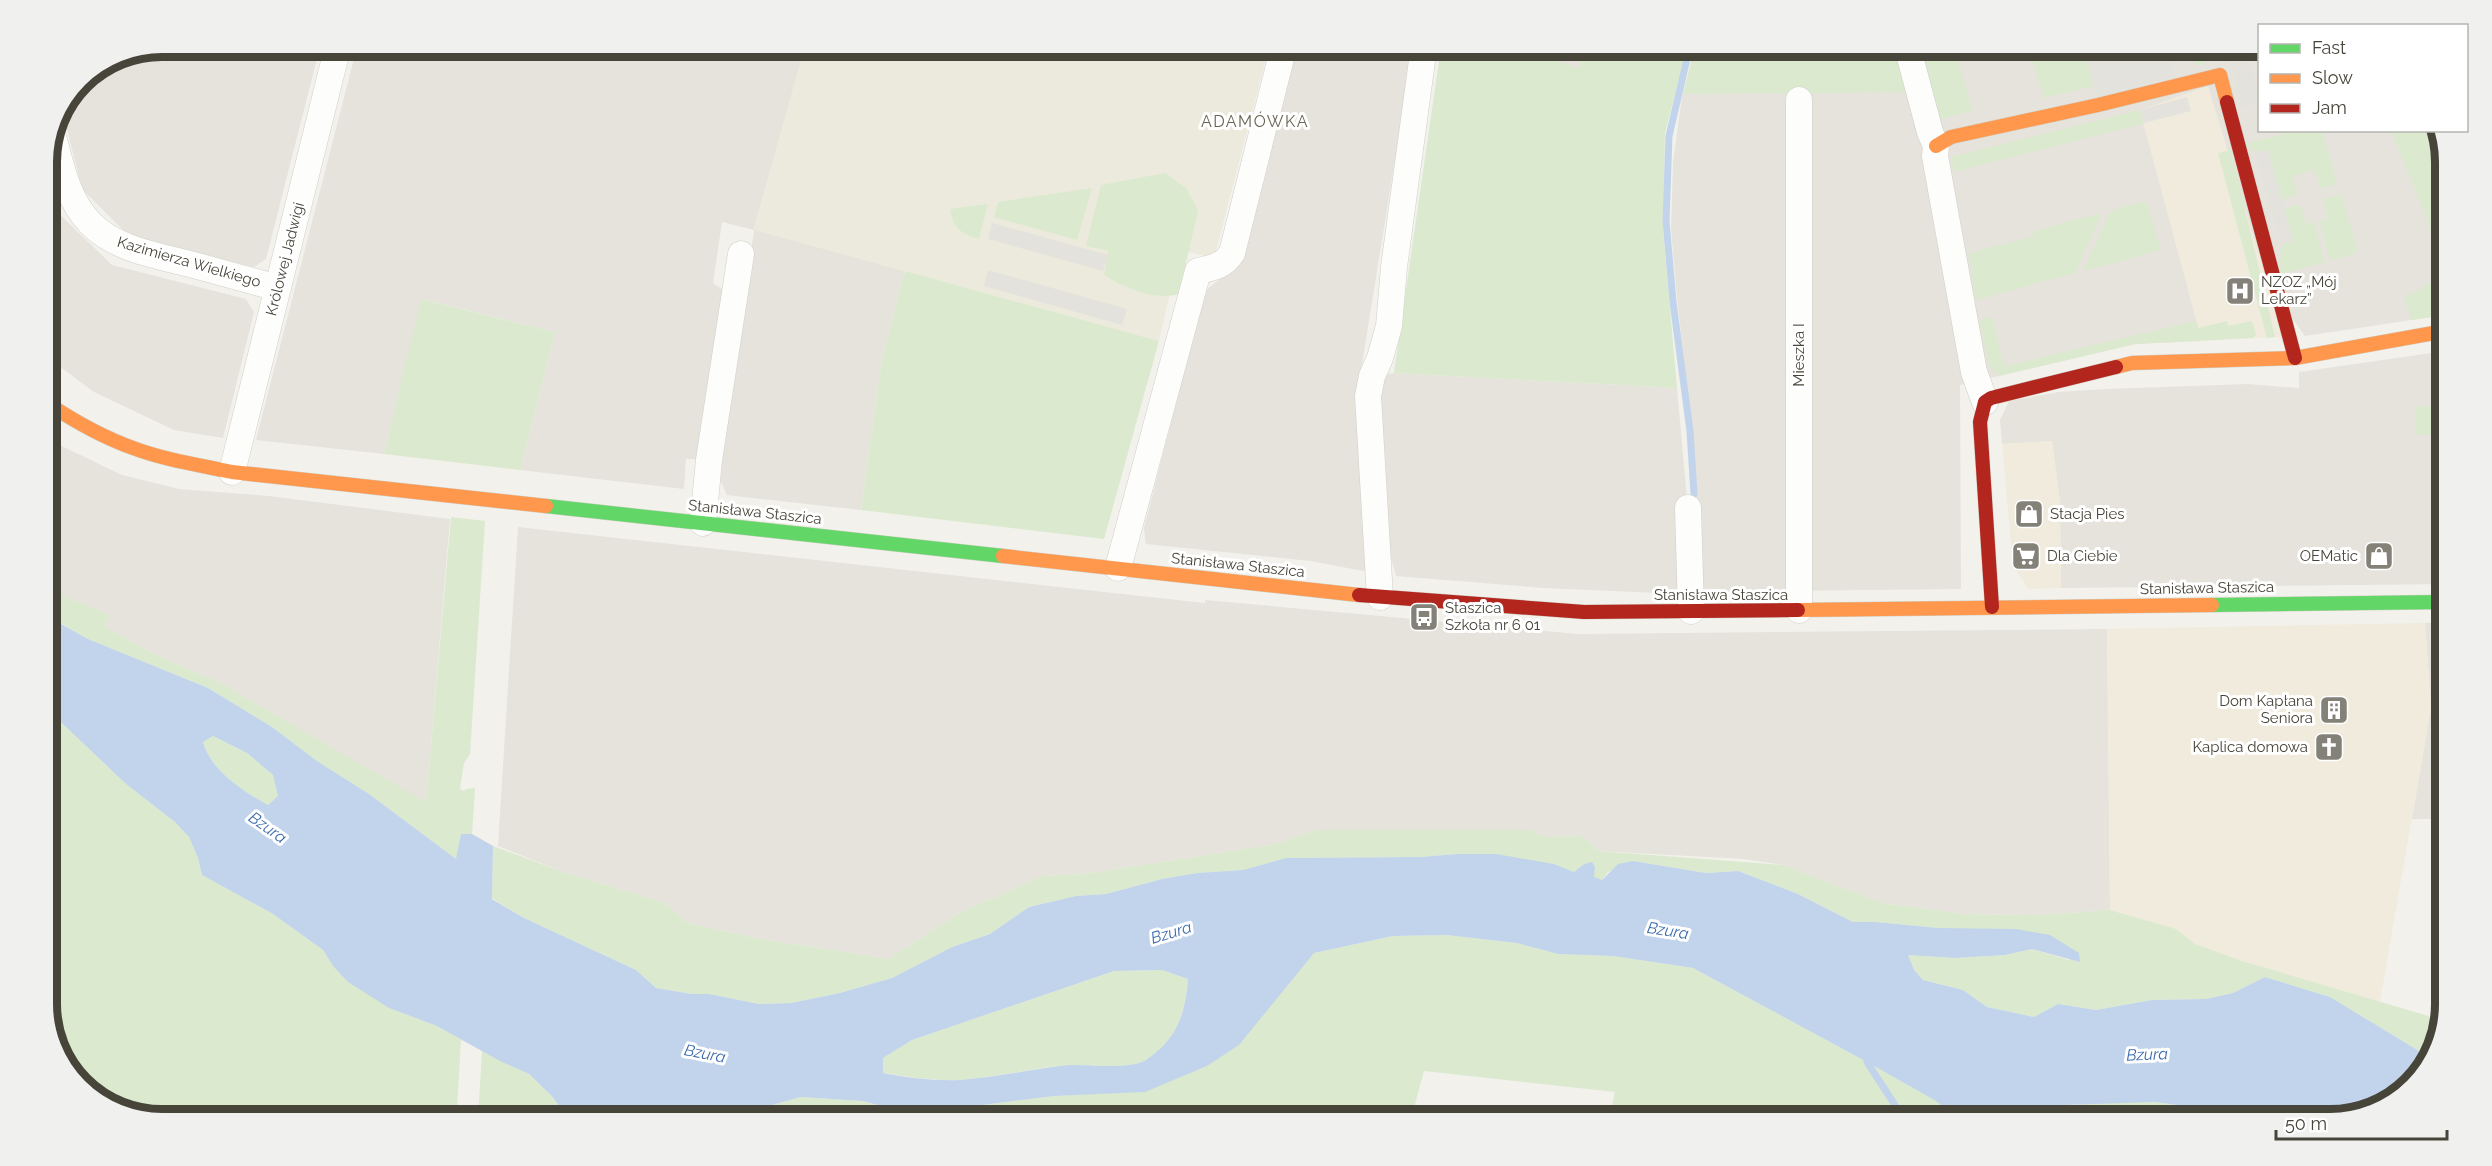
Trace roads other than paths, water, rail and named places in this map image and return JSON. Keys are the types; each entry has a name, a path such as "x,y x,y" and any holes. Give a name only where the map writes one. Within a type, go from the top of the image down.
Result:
{"street":[{"name":"Królowej Jadwigi","path":"232,472 335,57"},
{"path":"1118,568 1197,271 1226,262 1232,253 1281,57"},
{"path":"1380,597 1368,396 1372,376 1389,326 1394,267 1423,57"},
{"path":"1910,57 1936,146 1935,156 1974,372 1985,402 1980,422 1992,607"},
{"path":"1936,146 1951,137 2098,105 2220,75 2295,358"},
{"name":"Mieszka I","path":"1799,100 1799,610"},
{"name":"Kazimierza Wielkiego","path":"57,152 74,201 89,222 106,237 131,248 278,288"},
{"path":"704,523 709,460 741,254"},
{"path":"1985,402 2000,395 2132,363 2295,358 2435,333"},
{"name":"Stanisława Staszica","path":"57,409 120,443 152,454 232,472 1380,597 1584,612 2435,602"},
{"path":"1688,508 1691,612"}],"water":[{"name":"Bzura","path":"57,622 88,639 208,688 272,727 317,761 369,794 456,859 461,834 472,834 493,846 492,899 522,917 636,970 656,988 692,994 709,994 759,1004 791,1003 840,993 892,978 952,947 990,934 1029,907 1076,896 1106,894 1162,879 1197,873 1243,870 1286,858 1496,854 1554,864 1574,872 1584,864 1592,862 1595,867 1594,877 1602,880 1618,864 1633,861 1706,873 1738,871 1798,894 1853,922 1938,928 2016,929 2050,935 2079,953 2080,962 2032,949 2005,955 1955,958 1908,955 1914,970 1923,980 1963,990 1987,1007 2034,1017 2058,1004 2096,1010 2152,1000 2206,999 2233,993 2265,977 2330,997 2422,1053 2409,1073 2388,1091 2364,1103 2344,1108 2204,1109 2154,1102 2065,1105 2048,1109 1946,1109 1936,1101 1867,1062 1693,968 1613,956 1558,954 1517,943 1446,935 1393,936 1314,953 1239,1045 1207,1066 1145,1092 1054,1096 963,1109 892,1109 863,1101 801,1097 758,1109 574,1109 560,1104 529,1074 498,1060 437,1026 389,1008 348,982 333,966 323,950 273,914 202,875 189,837 175,822 126,784 57,718","holes":["213,736 247,753 273,775 278,796 268,805 220,771 203,742","1162,970 1188,979 1185,1004 1178,1025 1157,1052 1139,1063 1120,1066 1069,1065 960,1080 922,1079 883,1073 883,1058 912,1040 1114,971"]}],"waterway":[{"path":"1687,57 1669,136 1666,221 1673,302 1690,431 1694,494"},
{"path":"1866,1055 1867,1062 1898,1109"},
{"path":"557,1097 566,1109"}],"place":[{"name":"NZOZ „Mój Lekarz”","path":"2240,291"},
{"name":"Stacja Pies","path":"2029,514"},
{"name":"Dla Ciebie","path":"2026,556"},
{"name":"OEMatic","path":"2379,556"},
{"name":"Staszica Szkoła nr 6 01","path":"1424,617"},
{"name":"Dom Kapłana Seniora","path":"2334,710"},
{"name":"Kaplica domowa","path":"2329,747"}],"district":[{"name":"ADAMÓWKA","path":"1255,121"}]}
